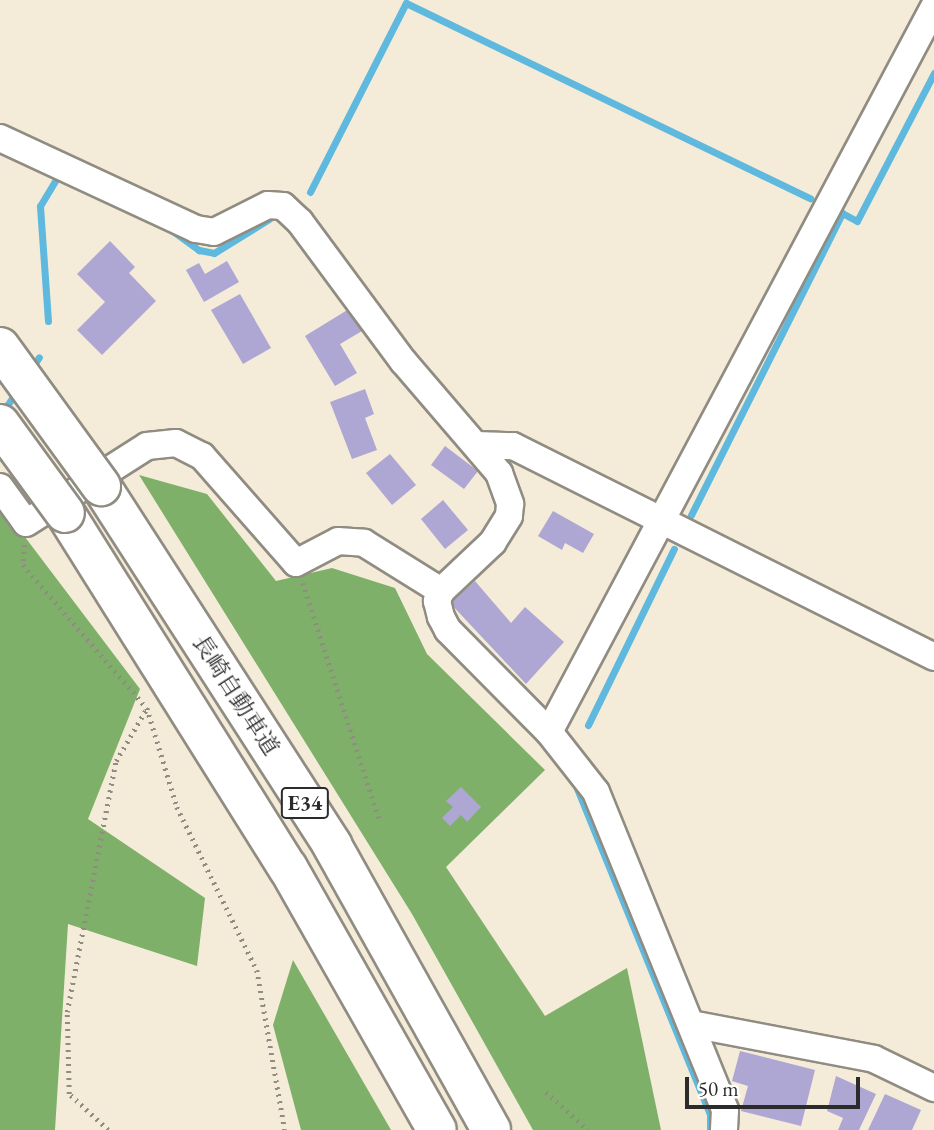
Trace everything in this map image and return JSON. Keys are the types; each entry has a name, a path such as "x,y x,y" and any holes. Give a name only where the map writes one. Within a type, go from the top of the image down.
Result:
{"highway":[{"name":"長崎自動車道","path":"0,347 101,486 332,845 491,1130"},
{"name":"長崎自動車道","path":"0,424 65,513 288,868 437,1130"}],"street":[{"path":"549,732 663,523 934,6"},
{"path":"0,138 196,229 214,232 268,205 283,206 300,222 403,361 499,473 510,504 509,516 493,542 441,591 437,601 448,630 549,732 596,792 725,1110 724,1130"},
{"path":"0,487 26,523 146,446 176,443 202,456 296,563 338,541 364,542 441,591"},
{"path":"476,445 513,446 934,657"},
{"path":"691,1024 874,1059 934,1088"}],"path":[{"path":"26,523 23,565 147,708 177,807 257,970 285,1130"},
{"path":"296,563 379,819"},
{"path":"108,1130 69,1094 67,1012 116,761 147,708"},
{"path":"546,1092 587,1130"}],"green space":[{"path":"139,475 207,494 276,581 332,568 395,588 427,654 545,770 446,867 545,1016 627,968 661,1130 533,1130 412,914"},
{"path":"0,504 140,689 88,819 205,898 197,966 68,924 55,1130 0,1130"},
{"path":"293,960 391,1130 301,1130 273,1025"}],"building":[{"path":"110,241 135,267 129,273 156,301 102,355 77,330 105,302 77,274"},
{"path":"227,261 239,282 204,302 186,270 199,263 205,274"},
{"path":"240,294 271,348 243,364 211,310"},
{"path":"349,309 362,331 340,344 357,373 335,386 305,336"},
{"path":"365,389 374,414 365,418 377,450 352,459 330,402"},
{"path":"445,446 478,471 464,489 431,465"},
{"path":"390,454 416,485 392,505 366,473"},
{"path":"443,500 468,530 445,549 421,519"},
{"path":"553,511 594,534 583,553 565,543 562,550 538,536"},
{"path":"475,581 511,623 525,607 564,642 526,684 450,603"},
{"path":"461,787 481,807 467,822 461,815 450,826 442,818 453,807 446,801"},
{"path":"740,1051 815,1070 801,1126 741,1111 748,1086 732,1081"},
{"path":"836,1076 876,1094 859,1130 838,1130 843,1118 827,1111"},
{"path":"885,1094 921,1110 912,1130 868,1130"}],"waterway":[{"path":"310,192 406,3 810,198"},
{"path":"691,515 842,213 857,221 934,73"},
{"path":"48,321 40,206 58,176"},
{"path":"174,232 199,250 214,253 269,219"},
{"path":"31,369 39,357"},
{"path":"2,413 17,391"},
{"path":"588,725 674,549"},
{"path":"576,786 710,1114 710,1130"}]}
